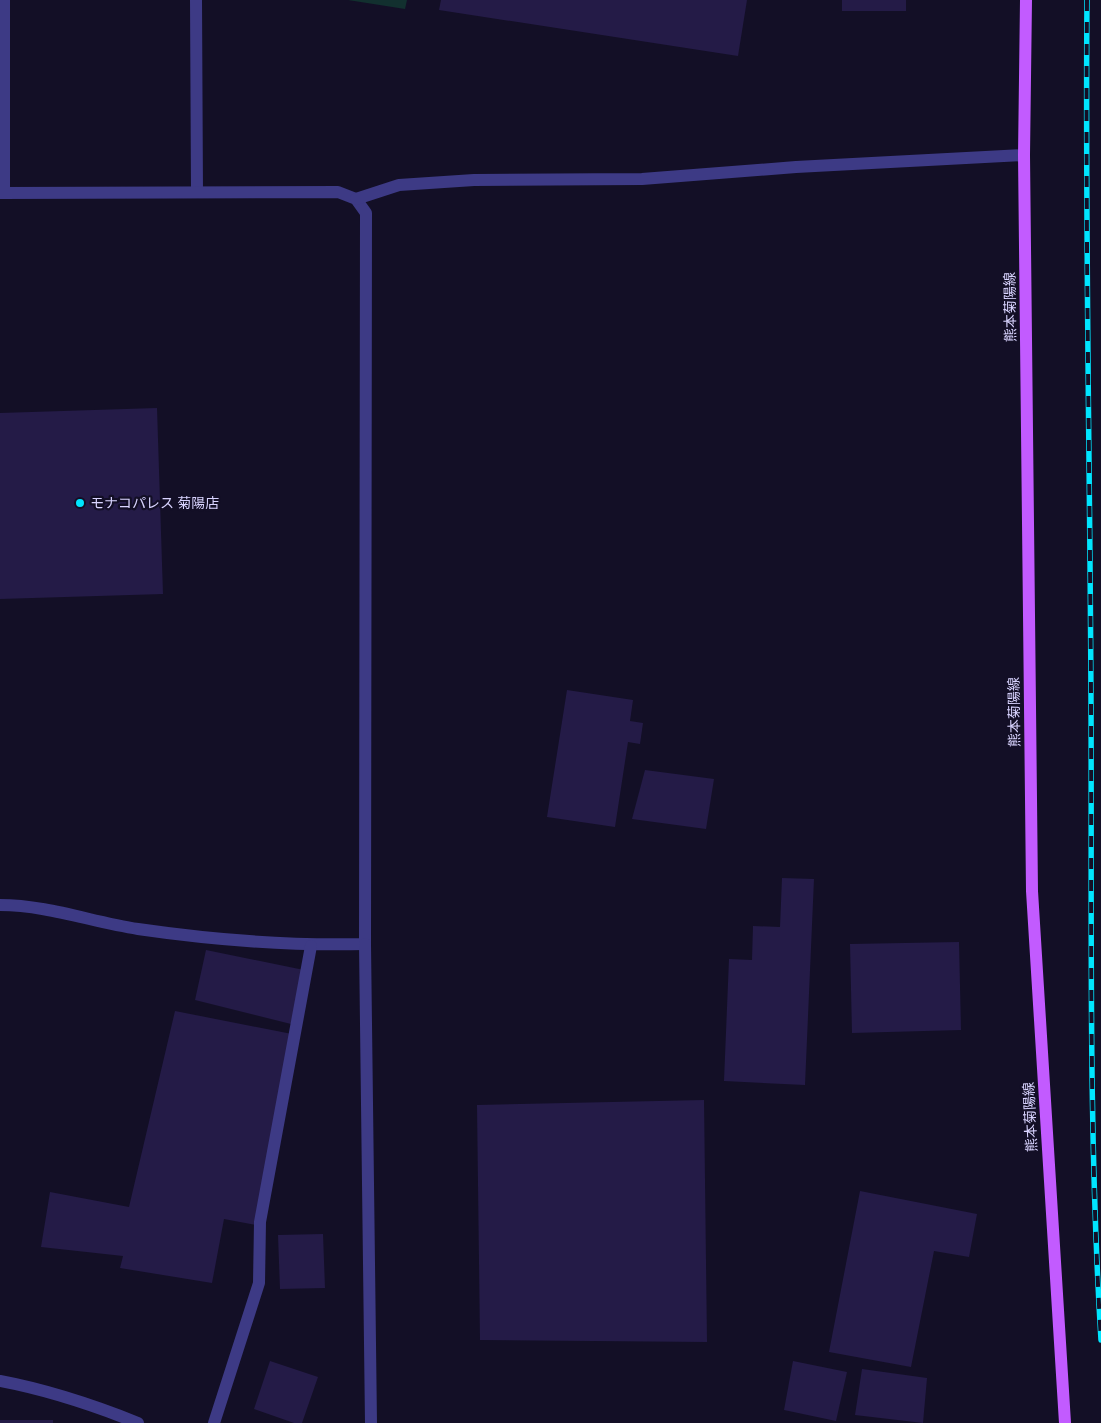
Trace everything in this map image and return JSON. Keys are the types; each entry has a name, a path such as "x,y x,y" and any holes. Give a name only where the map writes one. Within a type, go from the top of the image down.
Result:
{"main road":[{"name":"熊本菊陽線","path":"1026,0 1024,155 1032,891 1064,1423"}],"street":[{"path":"4,0 2,193 338,192 356,199 366,214 365,944 370,1423"},
{"path":"196,0 197,192"},
{"path":"356,199 399,185 474,180 642,180 796,167 1024,155"},
{"path":"0,905 38,909 138,928 248,942 311,946 365,944"},
{"path":"214,1423 259,1283 260,1222 311,946"},
{"path":"0,1380 38,1388 98,1407 138,1423"}],"green space":[{"path":"348,0 407,0 405,9"}],"building":[{"path":"441,0 747,0 738,56 439,10"},
{"path":"842,0 906,0 906,11 842,11"},
{"name":"モナコパレス 菊陽店","path":"157,408 163,594 0,599 0,413"},
{"path":"567,690 633,700 630,721 643,723 640,744 628,742 615,827 547,817"},
{"path":"645,770 714,779 706,829 632,819"},
{"path":"782,878 814,879 805,1085 724,1081 729,959 752,960 753,926 780,927"},
{"path":"959,942 961,1030 852,1033 850,944"},
{"path":"206,950 304,970 291,1024 195,1000"},
{"path":"175,1011 292,1034 256,1225 224,1219 212,1283 120,1268 123,1256 41,1247 50,1192 129,1207"},
{"path":"704,1100 707,1342 480,1340 477,1105"},
{"path":"860,1191 977,1214 969,1257 934,1251 911,1367 829,1352"},
{"path":"323,1234 325,1288 280,1289 278,1235"},
{"path":"270,1361 318,1377 302,1423 294,1423 254,1409"},
{"path":"793,1361 847,1372 836,1421 784,1410"},
{"path":"862,1369 927,1378 923,1423 855,1415"},
{"path":"0,1420 53,1420 53,1423 0,1423"}],"railway":[{"path":"1087,0 1092,1100 1101,1340"}],"place":[{"name":"モナコパレス 菊陽店","path":"80,503"}]}
